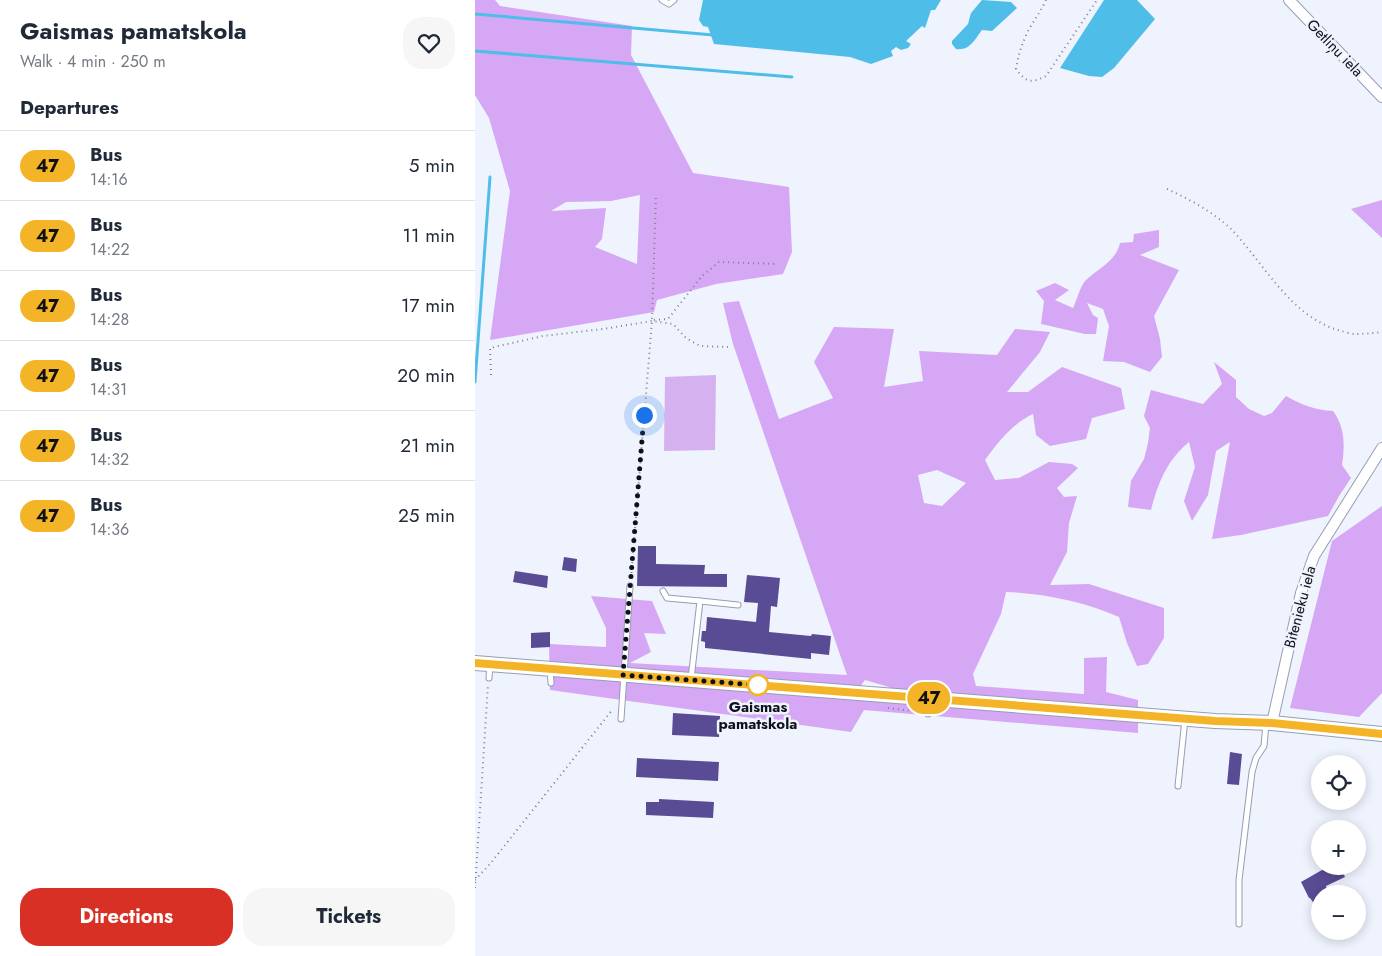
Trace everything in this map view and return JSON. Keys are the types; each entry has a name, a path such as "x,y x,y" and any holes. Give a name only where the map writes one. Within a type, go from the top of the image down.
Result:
{"street":[{"name":"Getliņu iela","path":"1289,0 1382,97"},
{"name":"Bitenieku iela","path":"1269,723 1301,593 1314,556 1382,448"},
{"path":"475,663 490,671 550,668 1269,723 1382,734"}],"lane":[{"path":"662,0 669,4 674,0"},
{"path":"621,719 630,586"},
{"path":"663,590 667,598 738,605"},
{"path":"691,680 700,601"},
{"path":"550,668 551,684"},
{"path":"928,714 929,698"},
{"path":"1178,786 1185,718"},
{"path":"1239,924 1239,880 1252,772 1257,755 1264,746 1269,723"}],"path":[{"path":"1046,0 1019,52 1015,69 1024,79 1035,82 1046,76 1097,0"},
{"path":"1167,189 1191,199 1230,228 1273,280 1302,310 1316,320 1333,329 1354,334 1382,332"},
{"path":"630,586 652,321 656,194"},
{"path":"491,375 490,348 543,336 603,329 668,318 702,276 719,262 777,264"},
{"path":"652,321 673,324 685,338 700,346 728,346"},
{"path":"475,888 490,671"},
{"path":"475,880 490,864 595,729 622,698"}],"shaded area":[{"path":"475,0 495,0 500,6 632,26 631,55 693,173 789,187 792,252 783,274 716,284 657,300 654,312 490,340 510,191 489,118 475,95","holes":["640,195 637,264 595,247 602,239 606,208 551,211 566,202 611,201"]},
{"path":"1382,200 1382,238 1351,209"},
{"path":"1159,230 1159,247 1140,255 1179,270 1154,316 1162,357 1150,372 1124,362 1103,361 1109,326 1103,309 1087,303 1093,315 1098,318 1096,334 1085,334 1041,324 1044,301 1036,291 1055,283 1069,290 1055,300 1073,308 1080,289 1086,280 1115,255 1120,243 1133,242 1134,234"},
{"path":"739,301 779,419 833,398 814,362 834,327 894,329 884,387 923,381 919,351 997,355 1015,329 1050,332 1040,352 1007,392 1028,392 1062,367 1121,388 1125,409 1092,418 1086,439 1050,446 1036,435 1033,414 1012,428 985,460 995,480 1019,478 1049,462 1072,464 1078,468 1057,488 1064,497 1077,496 1069,523 1067,552 1050,585 1089,584 1164,608 1164,638 1148,664 1137,666 1119,617 1064,599 1006,592 1001,614 973,674 976,686 1084,694 1084,658 1107,657 1106,692 1138,700 1138,733 864,710 851,732 550,690 549,644 606,647 606,628 591,596 652,601 666,634 644,633 651,652 630,663 847,675 733,344 723,303","holes":["937,470 966,483 942,506 924,503 918,475","865,680 889,687 894,700 854,695"]},
{"path":"1214,362 1236,380 1236,397 1249,409 1264,416 1272,413 1286,396 1309,407 1333,411 1342,430 1344,451 1342,465 1351,478 1328,516 1241,535 1212,539 1230,442 1216,451 1208,495 1192,521 1184,501 1195,467 1189,442 1169,464 1151,510 1128,507 1131,481 1144,459 1148,443 1150,428 1144,416 1151,390 1203,404 1222,384"},
{"path":"716,375 715,450 664,451 665,377"},
{"path":"1382,506 1382,693 1359,717 1290,708 1332,541"}],"water":[{"path":"703,0 941,0 935,10 931,10 925,28 922,26 906,41 911,44 908,48 901,50 896,47 891,51 893,56 871,64 850,57 714,44 708,27 703,26 699,20"},
{"path":"982,0 1011,2 1017,8 992,31 982,30 969,46 956,49 952,41 968,24 971,13"},
{"path":"1104,0 1137,0 1155,19 1114,68 1102,77 1089,76 1060,68"}],"building":[{"path":"638,546 656,546 656,564 705,565 704,574 727,574 727,587 637,586"},
{"path":"564,557 577,559 576,572 562,570"},
{"path":"515,571 548,576 547,588 513,582"},
{"path":"747,575 780,578 777,607 771,606 769,632 831,636 829,655 811,653 811,659 705,648 705,642 701,641 702,631 706,631 707,617 756,622 758,603 744,602"},
{"path":"550,632 550,647 531,648 531,633"},
{"path":"673,713 720,716 719,737 672,735"},
{"path":"1230,752 1242,754 1239,785 1227,784"},
{"path":"637,758 719,762 718,781 636,777"},
{"path":"659,799 714,802 713,818 646,815 646,802 659,802"},
{"path":"1313,875 1344,875 1345,877 1328,885 1311,885 1311,899 1301,882"}],"waterway":[{"path":"475,14 713,35"},
{"path":"475,51 792,77"},
{"path":"475,382 490,177"}],"bus line":[{"name":"47","path":"475,663 1215,721 1272,723 1382,734"}],"place":[{"name":"Gaismas pamatskola","path":"758,685"}],"route":[{"path":"644,415 623,675 758,685"}]}
